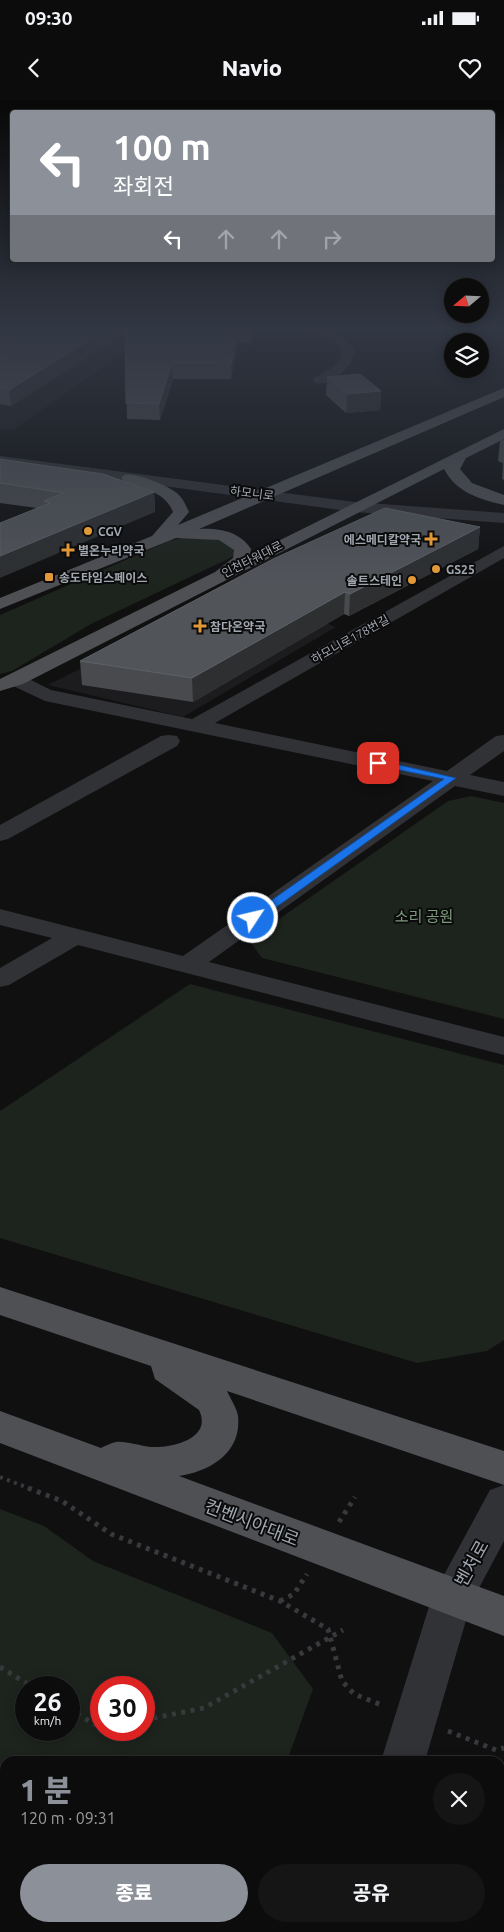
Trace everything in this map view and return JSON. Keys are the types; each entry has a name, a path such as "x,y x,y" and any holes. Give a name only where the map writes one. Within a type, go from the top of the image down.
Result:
{"main road":[{"path":"0,604 284,488 453,414"},
{"name":"인천타워대로","path":"5,685 504,433"},
{"path":"395,440 388,450 396,457"},
{"path":"413,462 457,456 452,469 455,478 468,488 504,500"},
{"path":"129,478 144,485 162,489 178,502 181,512 153,541"},
{"path":"153,541 209,533 230,538 243,549 243,554 235,564 215,578"},
{"path":"0,1301 504,1468"},
{"path":"74,1455 153,1464 186,1458 205,1451 218,1435 220,1415 212,1400 188,1380 130,1345"},
{"name":"컨벤시아대로","path":"0,1427 504,1616"}],"street":[{"name":"하모니로","path":"2,459 372,499 504,507"},
{"name":"하모니로","path":"2,459 129,478 355,507 504,518"},
{"name":"하모니로178번길","path":"195,726 504,552"},
{"path":"5,685 45,695 504,789"},
{"path":"0,834 169,741"},
{"path":"188,965 504,741"},
{"path":"2,920 74,936 504,1046"},
{"path":"0,979 74,936"},
{"name":"벤처로","path":"404,1756 452,1597 504,1503"}],"path":[{"path":"0,1477 62,1501 111,1534 280,1601 328,1629 342,1681 354,1694"},
{"path":"280,1601 294,1594"},
{"path":"155,1718 204,1708 343,1630"},
{"path":"0,1667 15,1676"},
{"path":"496,1750 504,1748"}],"shaded area":[{"path":"0,414 35,414 13,430 0,429"},
{"path":"240,589 336,627 183,717 48,685"}],"green space":[{"path":"183,538 224,539 236,550 235,555 91,624 12,671 0,674 0,615 169,541"},
{"name":"소리 공원","path":"471,796 504,803 504,1019 262,958 249,940 448,801"},
{"path":"190,984 504,1065 504,1340 487,1351 417,1363 0,1238 0,1111"},
{"path":"0,1509 44,1526 93,1561 272,1633 313,1689 289,1756 0,1756"}],"building":[{"path":"0,459 103,474 154,492 0,556 0,523 50,503 44,501 64,493 0,483"},
{"path":"385,508 480,527 350,594 345,592 192,678 80,661 273,559"}],"place":[{"name":"CGV","path":"88,531"},
{"name":"에스메디칼약국","path":"431,539"},
{"name":"별온누리약국","path":"68,550"},
{"name":"GS25","path":"436,569"},
{"name":"송도타임스페이스","path":"49,577"},
{"name":"솔트스테인","path":"412,580"},
{"name":"참다온약국","path":"200,626"}],"route":[{"path":"253,918 452,778 378,763"}]}
